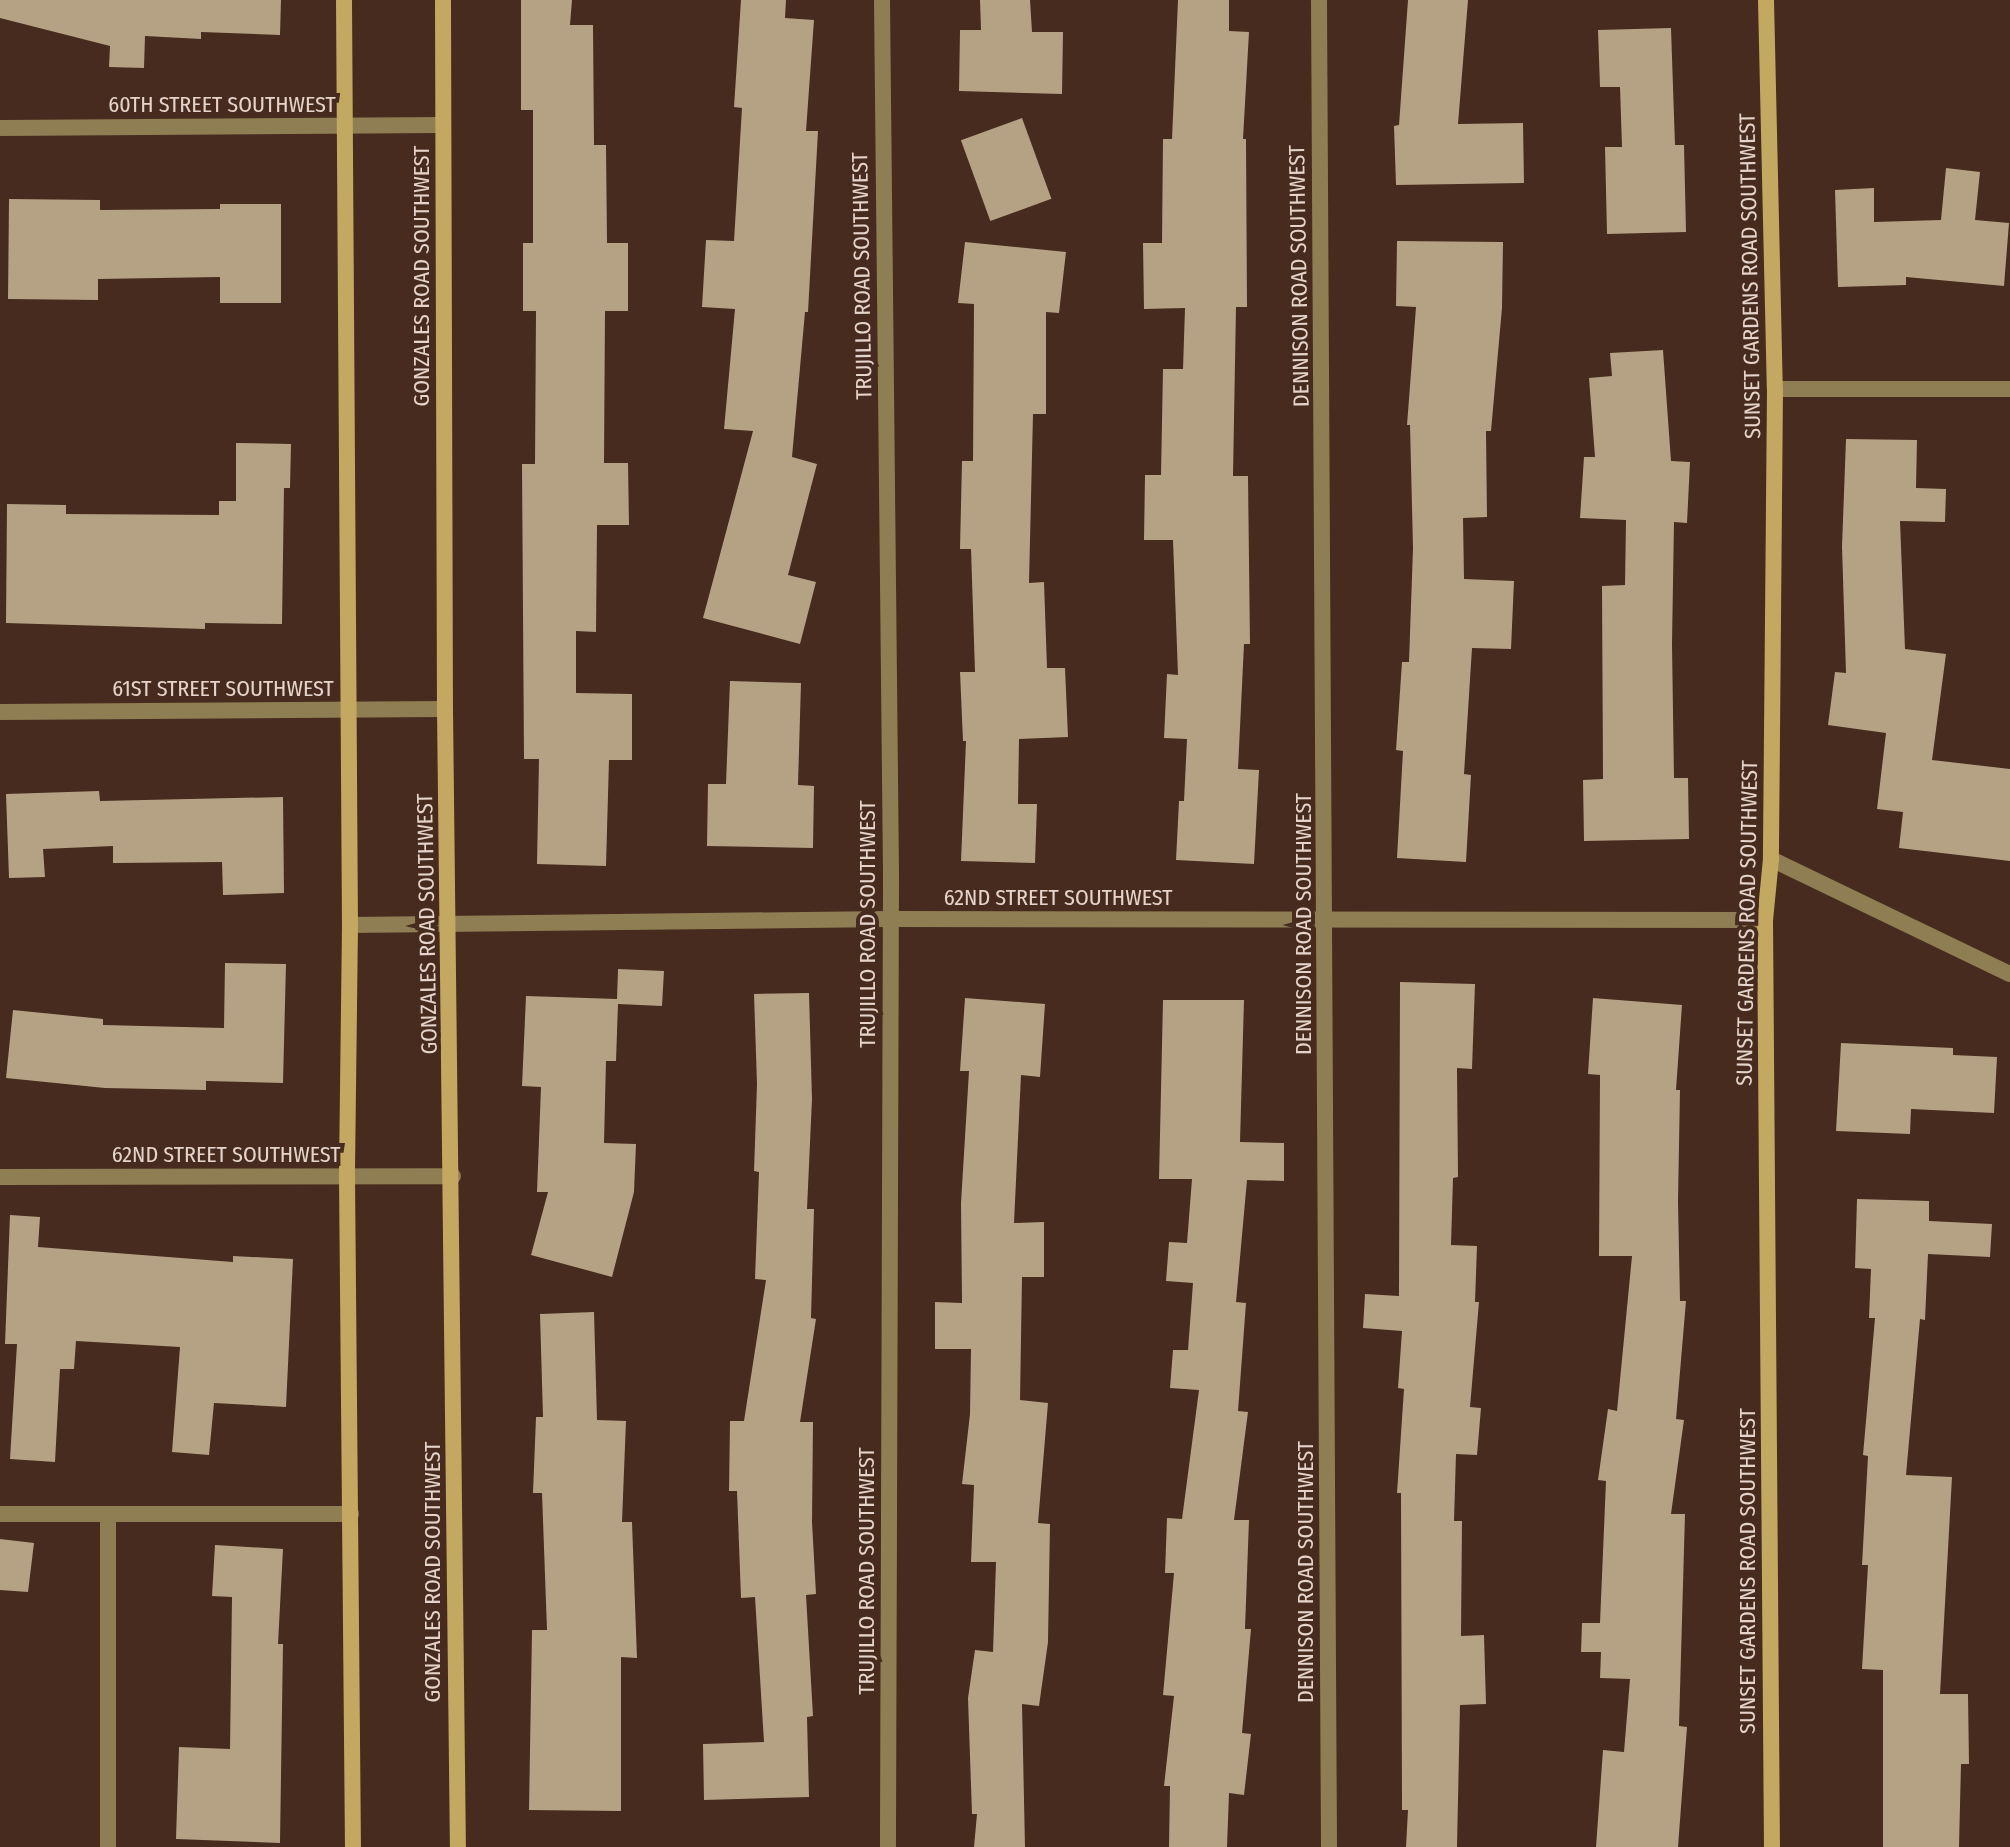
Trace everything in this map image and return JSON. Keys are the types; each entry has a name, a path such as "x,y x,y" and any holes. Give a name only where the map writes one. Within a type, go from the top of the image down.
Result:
{"street":[{"path":"344,0 350,925 347,1177 353,1847"},
{"name":"GONZALES ROAD SOUTHWEST","path":"443,0 445,709 453,1176 458,1847"},
{"name":"TRUJILLO ROAD SOUTHWEST","path":"882,0 890,919 888,1847"},
{"name":"DENNISON ROAD SOUTHWEST","path":"1319,0 1329,1847"},
{"name":"SUNSET GARDENS ROAD SOUTHWEST","path":"1766,0 1775,389 1771,859 1765,920 1772,1847"},
{"name":"60TH STREET SOUTHWEST","path":"0,128 443,125"},
{"path":"1775,389 2010,389"},
{"name":"61ST STREET SOUTHWEST","path":"0,712 445,709"},
{"path":"1771,859 2010,974"},
{"name":"62ND STREET SOUTHWEST","path":"350,925 890,919 1765,920"},
{"name":"62ND STREET SOUTHWEST","path":"0,1177 453,1176"},
{"path":"0,1514 351,1514"},
{"path":"108,1515 108,1847"}],"building":[{"path":"0,0 281,0 280,35 201,32 201,39 145,36 144,68 109,67 110,46 0,18"},
{"path":"521,0 572,0 570,25 593,25 594,145 606,145 607,243 628,243 628,311 605,311 604,463 628,463 629,525 597,525 596,632 576,631 576,693 632,694 632,760 609,760 606,866 537,864 539,759 524,759 522,464 535,464 536,311 523,311 523,243 533,243 533,110 521,110"},
{"path":"741,0 786,0 785,18 814,20 806,131 818,131 808,312 805,312 792,457 817,464 788,575 816,582 800,644 703,618 753,431 724,429 735,309 702,307 706,240 734,241 742,108 734,107"},
{"path":"980,0 1030,0 1032,32 1063,32 1062,94 959,91 960,30 981,30"},
{"path":"1178,0 1229,0 1229,31 1249,32 1243,139 1246,139 1247,307 1236,307 1233,476 1248,476 1250,644 1244,644 1238,769 1259,770 1254,864 1176,860 1179,801 1184,801 1187,739 1164,738 1167,674 1178,675 1173,540 1144,540 1145,475 1161,475 1163,369 1183,369 1185,308 1144,309 1143,243 1162,243 1163,139 1172,139"},
{"path":"1408,0 1468,0 1458,124 1523,123 1524,183 1396,185 1394,126 1399,125"},
{"path":"1671,28 1675,145 1684,145 1686,232 1607,234 1605,147 1622,147 1620,87 1600,87 1598,30"},
{"path":"1022,118 1051,199 990,221 961,140"},
{"path":"1946,168 1980,172 1975,220 2009,223 2004,286 1906,277 1906,285 1838,287 1835,190 1874,188 1874,222 1941,220"},
{"path":"9,199 100,200 100,210 220,209 220,204 281,204 281,303 220,303 220,277 98,279 98,300 8,299"},
{"path":"1397,241 1503,242 1502,308 1491,431 1486,431 1487,517 1463,518 1464,579 1514,581 1511,649 1472,648 1464,774 1471,775 1466,862 1397,858 1403,751 1396,750 1402,662 1409,662 1413,548 1410,425 1407,425 1416,307 1396,306"},
{"path":"965,242 1066,252 1059,313 1046,312 1046,414 1033,414 1029,583 1044,582 1047,668 1065,668 1068,737 1019,739 1018,804 1037,804 1035,863 961,861 966,741 963,741 960,672 975,672 971,549 960,549 962,461 973,461 974,304 958,303"},
{"path":"1663,350 1671,461 1690,462 1687,523 1674,522 1672,644 1674,778 1688,778 1689,839 1584,841 1583,780 1603,779 1602,586 1625,585 1626,520 1580,518 1584,457 1595,457 1589,378 1612,376 1610,353"},
{"path":"1846,439 1917,440 1916,488 1946,489 1945,522 1900,521 1905,649 1946,654 1932,760 2010,769 2010,861 1899,848 1903,812 1877,809 1886,733 1828,725 1835,672 1846,673 1842,547"},
{"path":"236,443 291,444 290,488 284,488 282,624 205,623 205,629 6,623 7,504 66,505 66,514 219,515 219,501 236,501"},
{"path":"730,681 801,683 798,785 814,786 813,848 707,846 708,784 726,784"},
{"path":"99,791 100,801 283,797 284,893 223,895 222,862 113,863 113,846 43,849 45,877 9,878 6,794"},
{"path":"225,963 286,964 283,1083 206,1081 206,1090 105,1088 6,1078 13,1010 103,1019 103,1025 224,1028"},
{"path":"618,969 664,971 662,1006 618,1004 616,1061 606,1061 604,1143 636,1144 634,1192 612,1277 531,1255 548,1192 537,1192 541,1087 522,1086 526,996 617,999"},
{"path":"1400,982 1475,984 1472,1069 1457,1068 1458,1177 1453,1178 1451,1245 1477,1246 1475,1302 1479,1302 1470,1407 1481,1408 1477,1455 1456,1454 1454,1521 1462,1521 1461,1636 1484,1635 1486,1704 1460,1705 1457,1847 1406,1847 1408,1810 1402,1810 1401,1493 1397,1493 1404,1389 1398,1388 1402,1331 1363,1328 1365,1294 1399,1296"},
{"path":"809,993 812,1099 807,1209 814,1209 811,1318 816,1319 800,1422 813,1422 812,1522 816,1594 806,1595 813,1716 807,1717 809,1797 704,1800 703,1744 764,1742 755,1597 741,1598 737,1491 729,1491 730,1421 744,1421 766,1280 755,1279 759,1172 754,1171 757,1084 754,994"},
{"path":"965,998 1045,1004 1040,1077 1021,1075 1014,1223 1044,1222 1044,1277 1022,1277 1020,1400 1048,1403 1038,1523 1050,1524 1048,1642 1039,1706 1022,1704 1025,1847 974,1847 977,1814 972,1814 968,1698 975,1650 993,1652 996,1562 971,1562 974,1485 962,1484 970,1414 971,1349 935,1349 935,1302 962,1303 961,1203 969,1071 960,1071"},
{"path":"1593,998 1682,1005 1676,1090 1680,1090 1680,1301 1686,1301 1676,1419 1684,1420 1671,1514 1685,1514 1679,1726 1687,1727 1678,1847 1596,1847 1603,1750 1624,1752 1630,1679 1600,1678 1601,1652 1581,1652 1582,1623 1600,1623 1606,1481 1598,1480 1608,1409 1617,1411 1632,1256 1599,1256 1600,1075 1588,1074"},
{"path":"1163,1000 1244,1000 1240,1142 1284,1143 1284,1181 1247,1180 1236,1302 1246,1303 1238,1411 1248,1412 1234,1520 1249,1520 1245,1629 1251,1629 1242,1733 1251,1734 1244,1795 1229,1793 1227,1847 1169,1847 1170,1786 1164,1786 1174,1696 1163,1695 1174,1573 1165,1573 1167,1518 1182,1519 1199,1390 1170,1388 1173,1350 1188,1350 1193,1283 1166,1281 1169,1242 1187,1243 1192,1179 1159,1179"},
{"path":"1841,1043 1953,1048 1953,1055 1997,1057 1994,1113 1911,1109 1910,1134 1836,1131"},
{"path":"1857,1199 1929,1201 1929,1221 1992,1224 1990,1257 1928,1254 1925,1320 1920,1319 1906,1475 1952,1477 1940,1694 1968,1694 1969,1764 1961,1764 1959,1847 1883,1847 1883,1670 1862,1669 1868,1565 1862,1565 1868,1456 1863,1455 1875,1318 1869,1318 1871,1269 1855,1268"},
{"path":"10,1215 40,1217 38,1247 233,1262 233,1256 293,1259 286,1407 214,1403 209,1455 172,1452 180,1347 76,1341 74,1369 60,1369 55,1462 10,1459 17,1344 5,1344"},
{"path":"594,1312 597,1420 626,1421 622,1522 632,1522 637,1658 621,1657 621,1811 529,1810 532,1630 547,1630 542,1493 533,1493 536,1417 543,1417 540,1314"},
{"path":"0,1539 34,1543 28,1592 0,1590"},
{"path":"215,1545 283,1549 278,1644 283,1644 280,1843 176,1839 179,1747 230,1749 232,1597 212,1596"}]}
